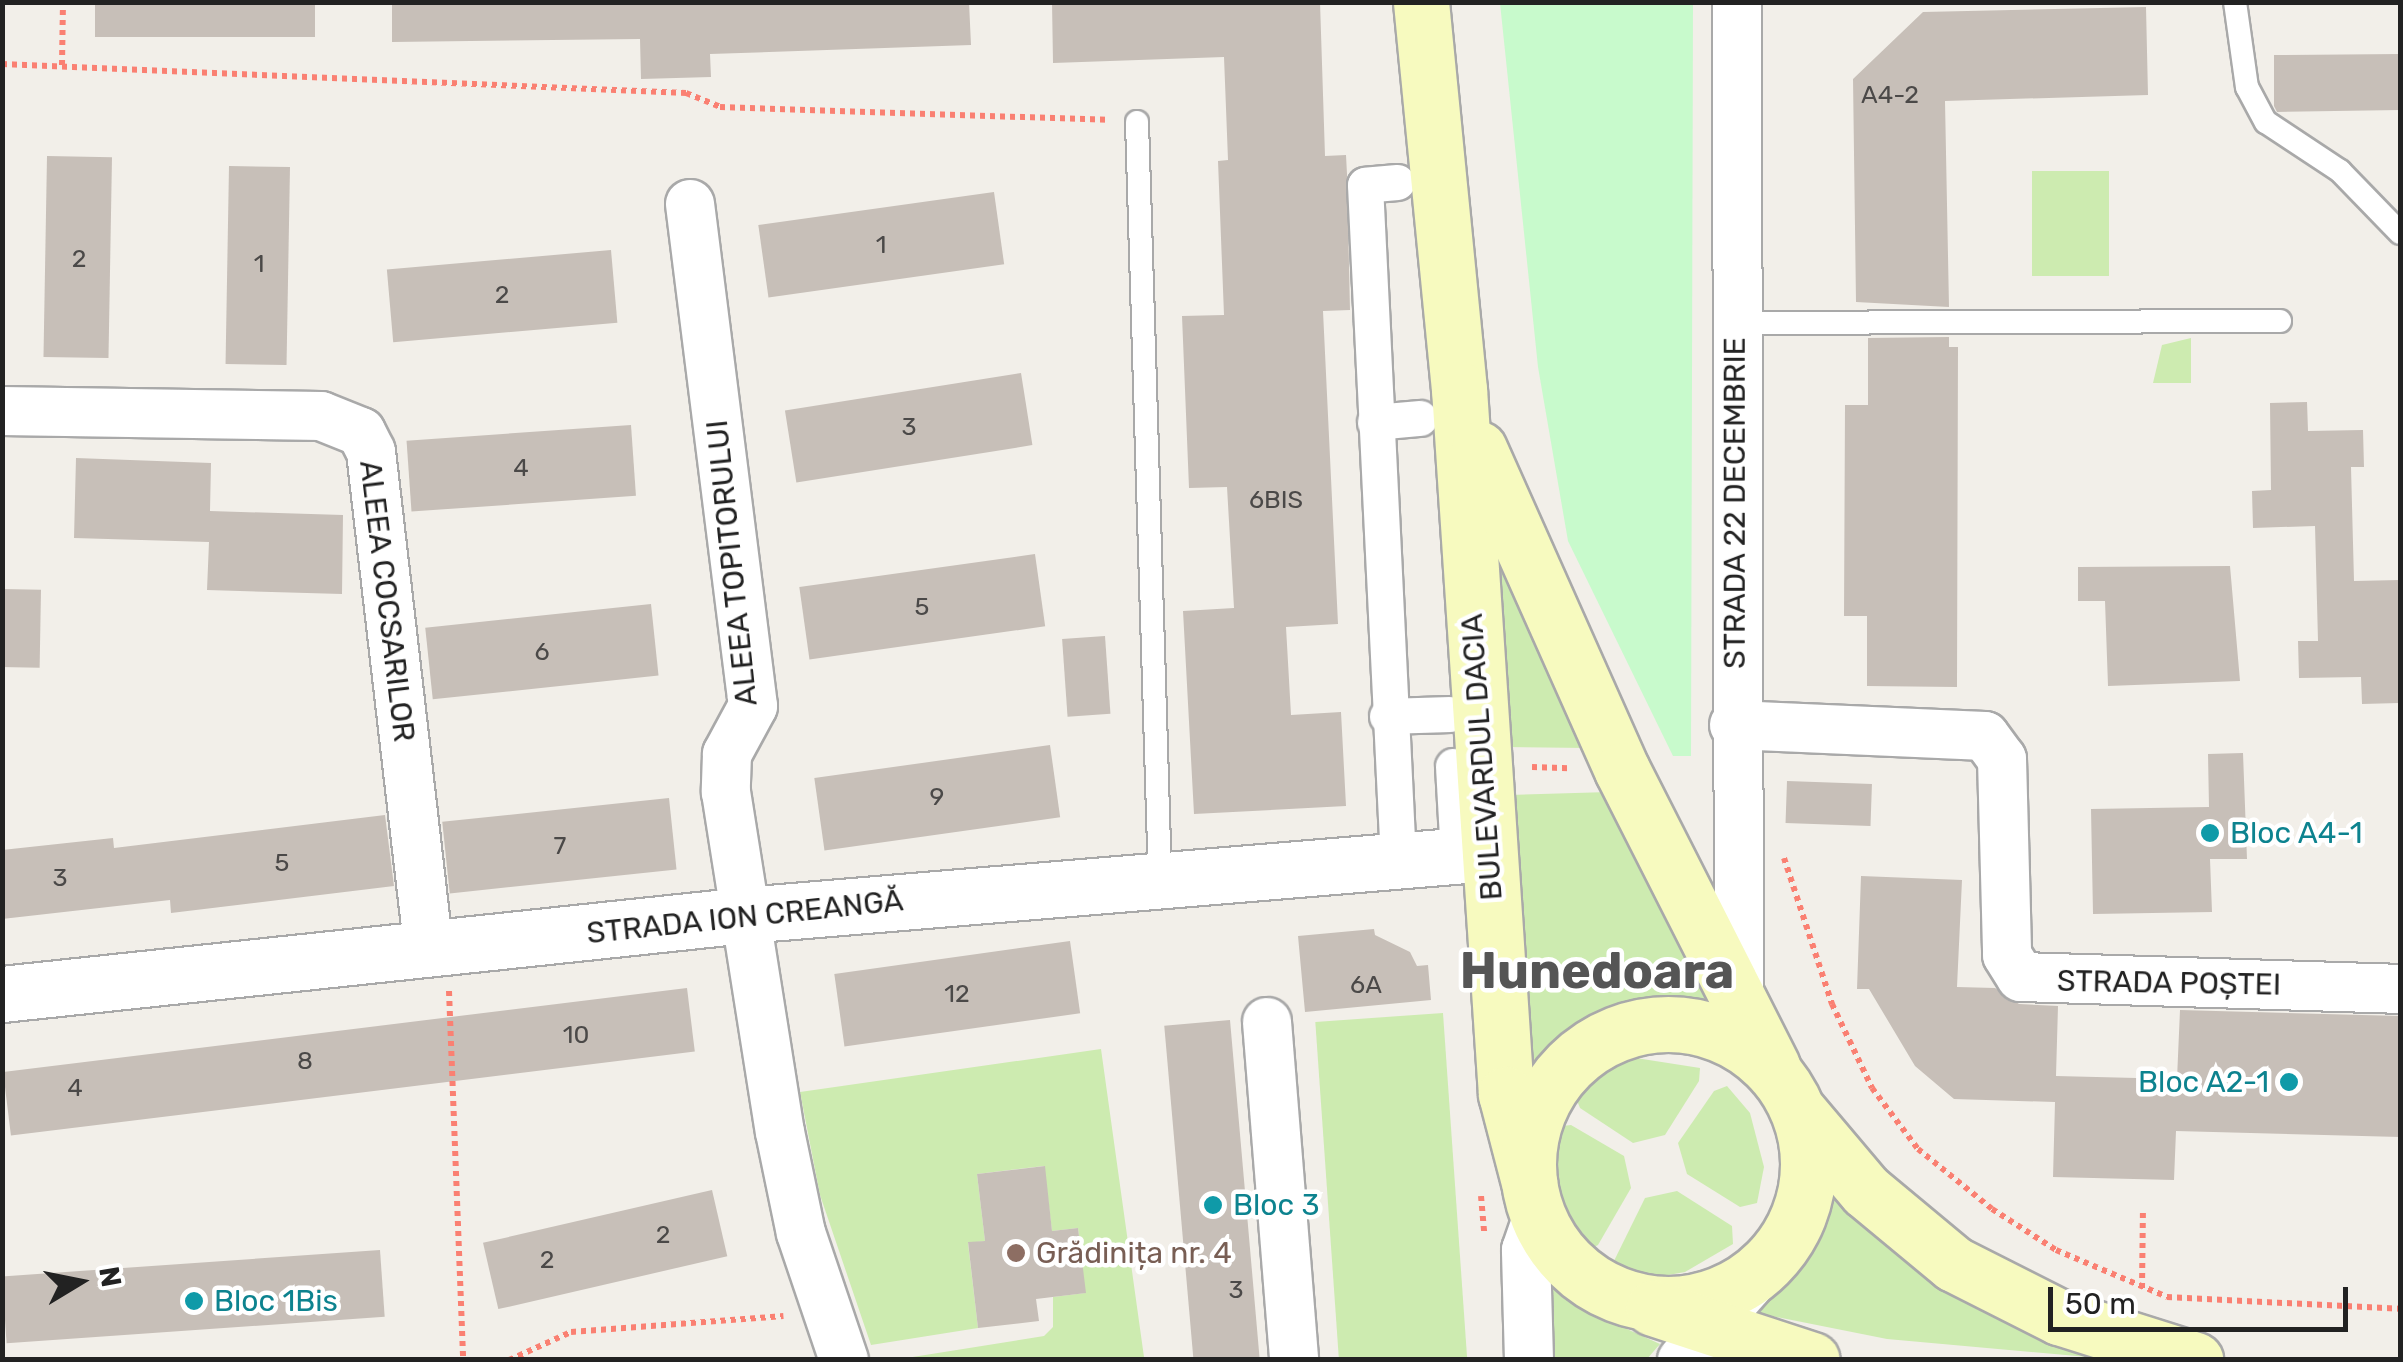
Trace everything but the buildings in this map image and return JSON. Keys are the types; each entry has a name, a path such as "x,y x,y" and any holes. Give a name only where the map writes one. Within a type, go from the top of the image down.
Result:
{"main road":[{"name":"BULEVARDUL DACIA","path":"1421,2 1440,403 1474,854 1506,1094 1534,1199"},
{"name":"BULEVARDUL DACIA","path":"1440,403 1506,522 1622,770 1787,1092 1866,1191 1954,1264 2059,1317 2195,1360"},
{"path":"1622,1297 1696,1302 1762,1270 1789,1237 1805,1198 1809,1155 1787,1092 1743,1044 1707,1028 1666,1022 1626,1029 1590,1047 1542,1102 1529,1136 1534,1199 1572,1266 1695,1344 1812,1360"}],"street":[{"name":"STRADA 22 DECEMBRIE","path":"1737,2 1734,725 1739,1004"},
{"path":"1398,182 1365,185 1387,716 1398,860"},
{"name":"ALEEA TOPITORULUI","path":"690,204 752,706 725,766 780,1132 824,1313 844,1360"},
{"path":"1375,422 1440,403"},
{"name":"ALEEA COCSARILOR","path":"2,411 321,416 360,432 371,452 437,951"},
{"path":"1387,716 1449,714"},
{"name":"STRADA POȘTEI","path":"1734,725 1985,736 2002,760 2006,955 2020,977 2400,989"},
{"name":"STRADA ION CREANGĂ","path":"2,994 437,951 746,915 1474,854"},
{"path":"1268,1022 1294,1360"},
{"path":"1528,1360 1526,1250 1534,1199"},
{"path":"1695,1344 1762,1270"}],"lane":[{"path":"2235,2 2247,86 2266,122 2340,170 2400,232"},
{"path":"1137,122 1160,878"},
{"path":"1735,322 2280,321"}],"path":[{"path":"62,2 62,65"},
{"path":"2,64 686,93 720,107 981,111 1137,122"},
{"path":"1467,766 1622,770"},
{"path":"1773,846 1786,860 1832,1004 1872,1088 1918,1149 2056,1250 2142,1288 2194,1301 2400,1309"},
{"path":"437,951 458,1104 463,1360"},
{"path":"2142,1288 2143,1211"},
{"path":"509,1360 571,1332 824,1313"}],"green space":[{"path":"1500,3 1693,3 1691,756 1673,756 1568,541 1538,367"},
{"path":"2032,171 2109,171 2109,276 2032,276"},
{"path":"2191,338 2191,383 2153,383 2162,345"},
{"path":"1487,534 1587,748 1503,747"},
{"path":"1609,792 1736,1033 1690,1014 1623,1015 1569,1038 1526,1084 1508,795"},
{"path":"1443,1013 1467,1359 1339,1360 1315,1022"},
{"path":"1101,1049 1144,1357 900,1359 1044,1336 1053,1327 1053,1297 1085,1293 1078,1228 1052,1231 1044,1166 977,1174 985,1241 968,1243 978,1328 871,1345 820,1195 800,1092"},
{"path":"1636,1058 1700,1068 1699,1081 1665,1135 1633,1143 1580,1108 1574,1093 1610,1066"},
{"path":"1727,1086 1750,1113 1764,1167 1757,1203 1740,1207 1687,1174 1678,1143 1714,1091"},
{"path":"1571,1125 1624,1156 1631,1188 1598,1245 1585,1252 1550,1202 1546,1148 1553,1127"},
{"path":"1677,1191 1732,1226 1733,1244 1685,1272 1657,1277 1611,1267 1645,1198"},
{"path":"1831,1192 2089,1352 2088,1357 1887,1339 1761,1314 1759,1308 1805,1254"},
{"path":"1542,1269 1596,1315 1660,1344 1647,1359 1541,1359"}],"place":[{"name":"Bloc A4-1","path":"2210,833"},
{"name":"Bloc A2-1","path":"2289,1082"},
{"name":"Bloc 3","path":"1213,1205"},
{"name":"Grădinița nr. 4","path":"1016,1253"},
{"name":"Bloc 1Bis","path":"194,1301"}],"district":[{"name":"Hunedoara","path":"1597,972"}]}
